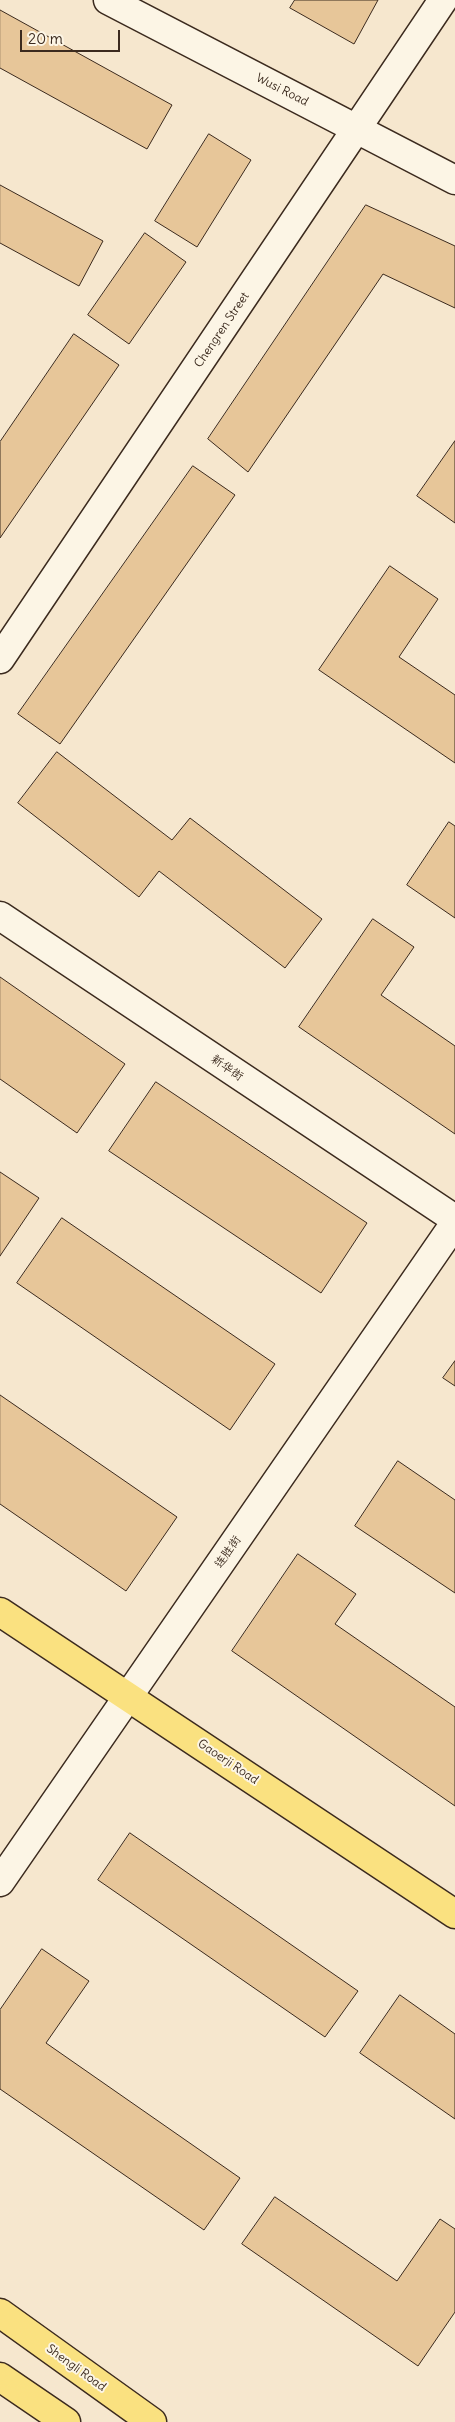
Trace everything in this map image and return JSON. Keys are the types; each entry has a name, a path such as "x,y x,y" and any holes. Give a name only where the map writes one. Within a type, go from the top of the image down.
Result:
{"main road":[{"name":"Gaoerji Road","path":"0,1612 455,1914"},
{"name":"Shengli Road","path":"0,2313 152,2422"},
{"path":"0,2377 66,2422"}],"street":[{"name":"Wusi Road","path":"108,0 455,180"},
{"name":"Chengren Street","path":"0,660 444,0"},
{"name":"新华街","path":"0,916 455,1221"},
{"name":"连胜街","path":"0,1882 455,1221"}],"building":[{"path":"295,0 378,0 354,44 290,8"},
{"path":"0,10 172,105 147,149 0,68"},
{"path":"209,134 251,160 197,247 155,221"},
{"path":"0,185 103,241 79,286 0,243"},
{"path":"366,205 455,246 455,308 383,274 248,472 208,439"},
{"path":"145,233 186,262 129,344 88,315"},
{"path":"74,334 119,365 0,538 0,442"},
{"path":"455,441 455,523 417,496"},
{"path":"193,466 235,495 60,744 18,714"},
{"path":"390,566 438,599 399,657 455,695 455,763 319,670"},
{"path":"57,752 172,840 190,818 322,919 285,968 159,871 139,897 18,803"},
{"path":"449,822 455,826 455,918 407,885"},
{"path":"373,919 414,947 381,995 455,1046 455,1134 299,1027"},
{"path":"0,977 125,1064 77,1133 0,1079"},
{"path":"156,1082 367,1223 321,1293 109,1151"},
{"path":"0,1172 39,1198 0,1256"},
{"path":"62,1218 275,1364 230,1430 17,1283"},
{"path":"455,1361 455,1386 443,1378"},
{"path":"0,1395 177,1517 126,1591 0,1504"},
{"path":"398,1461 455,1500 455,1593 355,1526"},
{"path":"298,1554 356,1594 335,1624 455,1707 455,1806 232,1651"},
{"path":"130,1833 358,1991 325,2037 98,1880"},
{"path":"42,1949 89,1981 46,2043 240,2178 204,2230 0,2089 0,2010"},
{"path":"400,1995 455,2034 455,2119 360,2053"},
{"path":"275,2197 397,2281 440,2219 455,2229 455,2312 418,2366 242,2244"}]}
